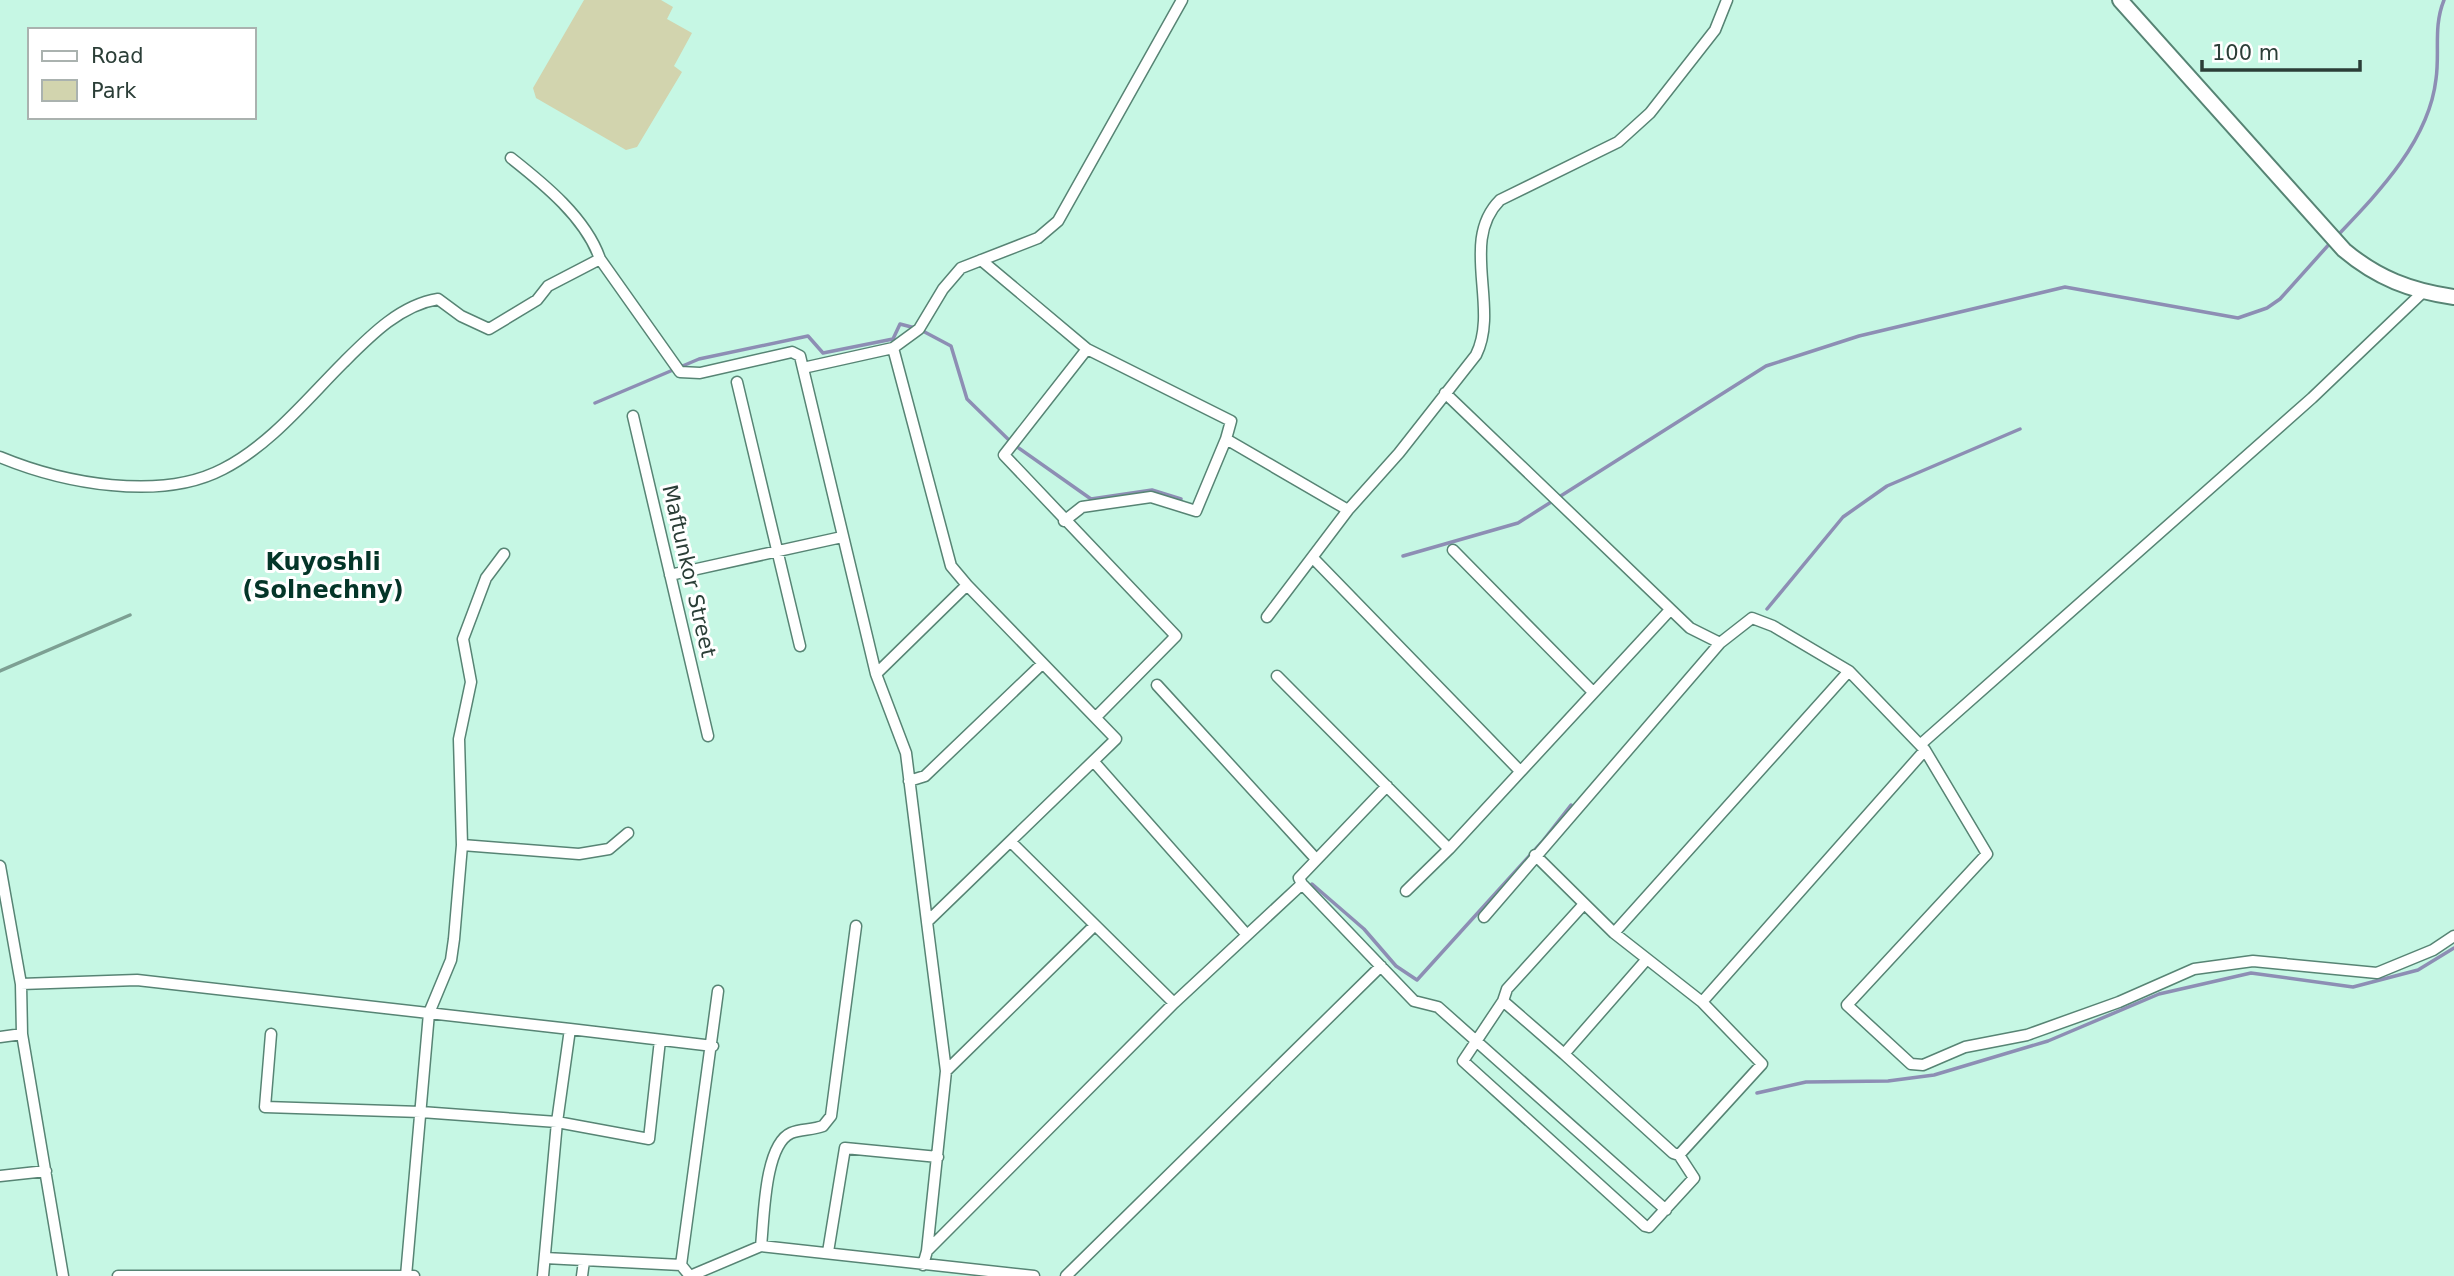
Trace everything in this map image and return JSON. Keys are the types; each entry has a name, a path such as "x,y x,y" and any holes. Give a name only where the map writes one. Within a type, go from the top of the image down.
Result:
{"main road":[{"path":"2120,0 2335,241 2367,269 2423,292 2454,297"}],"street":[{"path":"803,368 893,348 919,329 943,289 961,268 1038,238 1058,221 1182,0"},
{"path":"1267,617 1348,510 1399,453 1476,355 1483,335 1480,257 1486,214 1500,200 1618,142 1650,113 1715,30 1727,0"},
{"path":"511,158 594,240 600,258 680,372 700,373 792,352 800,356 876,674 906,753 946,1071 927,1251 923,1265"},
{"path":"0,457 29,469 99,485 172,486 223,469 274,432 369,336 417,302 438,299 461,316 489,329 537,300 548,286 600,258"},
{"path":"981,260 1087,349 1231,421 1196,511 1151,497 1082,507 1064,521"},
{"path":"1702,1002 1923,747 2312,398 2423,292"},
{"path":"893,348 951,566 1116,739 1012,843 927,922"},
{"path":"1087,349 1003,455 1176,636 1096,717"},
{"path":"737,382 800,646"},
{"path":"1445,393 1670,610 1690,628 1720,643"},
{"name":"Maftunkor Street","path":"633,416 708,736"},
{"path":"1226,439 1348,510"},
{"path":"670,575 842,537"},
{"path":"1453,550 1593,692"},
{"path":"406,1276 429,1013 451,960 462,845 458,739 471,682 463,639 486,578 504,554"},
{"path":"1313,558 1520,771"},
{"path":"876,674 967,585"},
{"path":"1406,891 1449,849 1670,610"},
{"path":"1484,917 1720,643 1752,618 1773,626 1849,671 1923,747 1987,854 1847,1005 1911,1064 1923,1065 1965,1047 2027,1035 2119,1002 2194,969 2253,961 2378,973 2433,950 2454,936"},
{"path":"909,781 925,776 1042,664"},
{"path":"1614,933 1849,671"},
{"path":"1277,676 1449,849"},
{"path":"1157,685 1316,859"},
{"path":"1094,762 1247,935"},
{"path":"1387,786 1299,878 1301,884 1414,1001 1437,1007 1476,1039 1666,1210"},
{"path":"462,845 579,854 609,849 628,833"},
{"path":"1012,843 1174,1003"},
{"path":"1535,855 1614,933 1702,1002 1762,1064 1679,1155"},
{"path":"0,866 21,984 22,1034 63,1276"},
{"path":"927,1251 1174,1003 1301,884"},
{"path":"1503,1001 1673,1153 1679,1155 1694,1178 1649,1227 1643,1225 1462,1059 1503,1001 1507,989 1584,904"},
{"path":"946,1071 1095,925"},
{"path":"761,1246 772,1158 783,1139 792,1132 823,1126 831,1116 856,926"},
{"path":"1564,1054 1647,959"},
{"path":"1066,1276 1381,966"},
{"path":"21,984 136,980 713,1046"},
{"path":"718,991 713,1046 681,1265 690,1276 761,1246 1034,1276"},
{"path":"543,1276 557,1122 569,1029"},
{"path":"0,1037 22,1034"},
{"path":"271,1034 265,1107 421,1112 557,1122 649,1139 660,1040"},
{"path":"828,1252 845,1147 938,1157"},
{"path":"0,1176 46,1171"},
{"path":"545,1258 681,1265"},
{"path":"582,1276 584,1261"},
{"path":"118,1276 414,1276"}],"green space":[{"path":"584,0 661,0 673,7 667,19 692,33 674,66 682,72 637,147 626,150 536,98 533,88"}],"waterway":[{"path":"2337,236 2399,165 2423,124 2436,79 2439,20 2444,0"},
{"path":"1403,556 1518,523 1766,366 1859,336 2065,287 2238,318 2267,308 2280,299 2332,241"},
{"path":"595,403 699,359 808,336 823,353 893,339 900,324 919,329 951,346 967,399 1013,444 1091,499 1152,490 1181,499"},
{"path":"1767,609 1843,517 1887,486 2020,429"},
{"path":"1312,884 1364,929 1396,966 1417,980 1542,842 1571,805"},
{"path":"1757,1093 1806,1082 1888,1081 1934,1075 2048,1041 2159,994 2251,973 2353,987 2418,970 2454,948"}],"railway":[{"path":"0,671 130,615"}],"district":[{"name":"Kuyoshli (Solnechny)","path":"323,576"}]}
